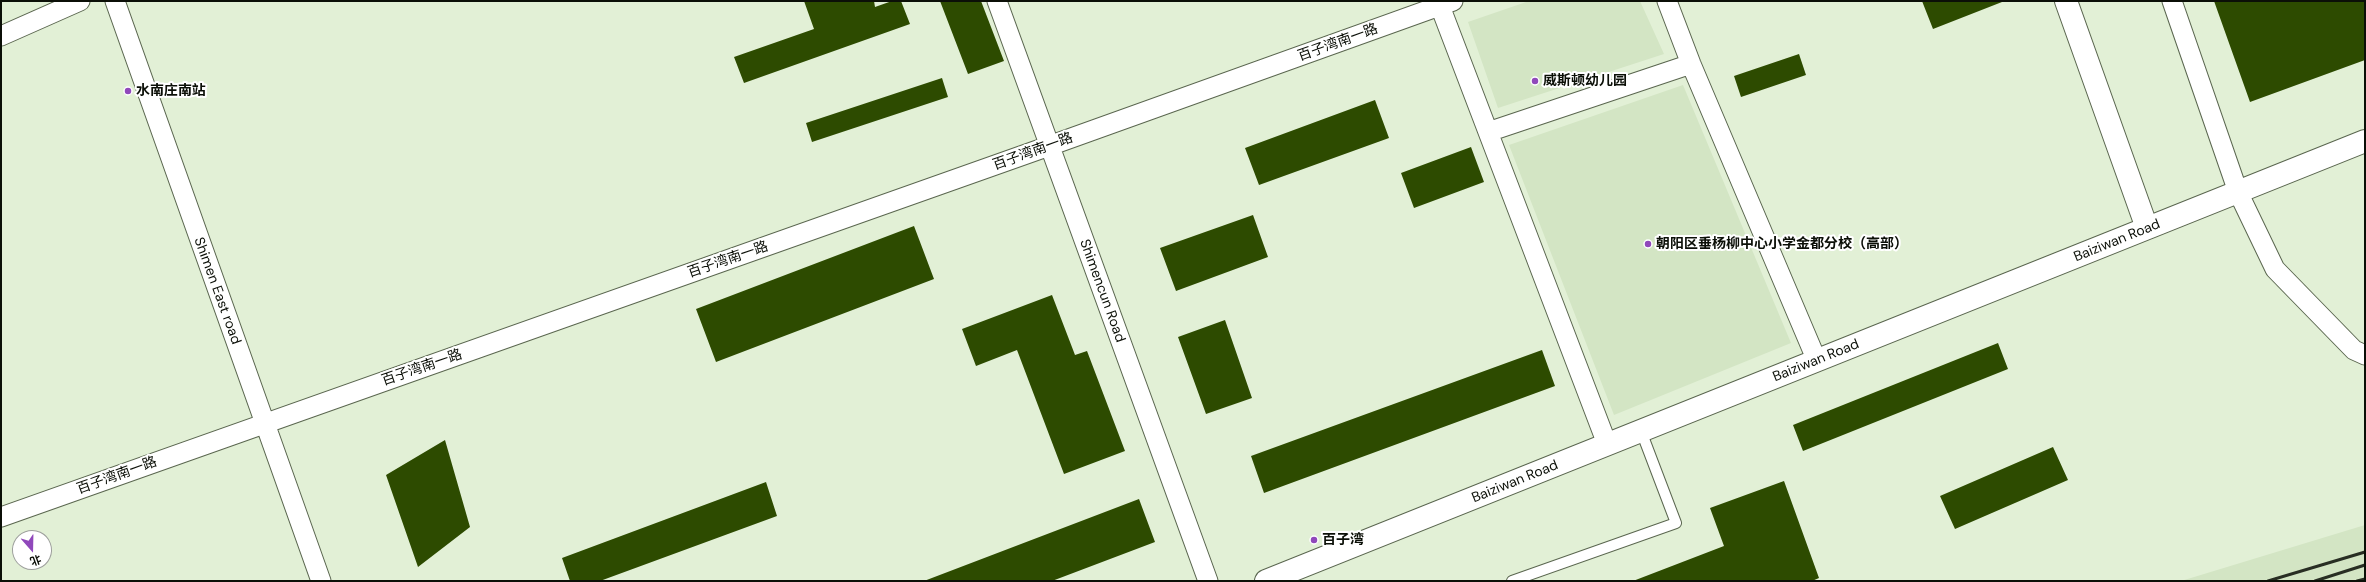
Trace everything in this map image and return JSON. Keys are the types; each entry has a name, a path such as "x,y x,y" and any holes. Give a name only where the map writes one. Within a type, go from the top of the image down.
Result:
{"street":[{"path":"1,36 80,1"},
{"name":"Shimen East road","path":"115,1 321,581"},
{"name":"Shimencun Road","path":"997,1 1208,581"},
{"path":"1667,1 1691,64 1817,360"},
{"path":"2066,1 2147,228"},
{"path":"2172,1 2238,192 2275,269 2354,350 2365,355"},
{"path":"1447,4 1488,132 1607,444"},
{"name":"百子湾南一路","path":"1,517 1447,4"},
{"path":"1488,132 1691,64"},
{"name":"Baiziwan Road","path":"1266,581 2365,141"}],"lane":[{"path":"1512,581 1676,523 1641,431"}],"shaded area":[{"name":"威斯顿幼儿园","path":"1529,1 1640,1 1664,54 1498,108 1468,22"},
{"name":"朝阳区垂杨柳中心小学金都分校（高部）","path":"1683,85 1791,343 1614,415 1509,145"},
{"path":"2365,525 2365,581 2181,581"}],"building":[{"path":"804,1 874,1 875,7 892,1 901,1 910,24 744,83 734,57 814,29"},
{"path":"940,1 981,1 1004,61 968,74"},
{"path":"1922,1 2002,1 2002,2 1933,29"},
{"path":"2214,1 2365,1 2365,60 2250,102"},
{"path":"1799,54 1806,75 1741,97 1734,76"},
{"path":"942,78 948,97 812,142 806,123"},
{"path":"1375,100 1389,138 1259,185 1245,148"},
{"path":"1471,147 1484,182 1414,208 1401,173"},
{"path":"1253,215 1268,257 1176,291 1160,248"},
{"path":"914,226 934,279 716,362 696,309"},
{"path":"1052,295 1075,355 1087,351 1125,451 1064,474 1017,350 976,366 962,329"},
{"path":"1225,320 1252,398 1206,414 1178,337"},
{"path":"1998,343 2008,369 1803,451 1793,425"},
{"path":"1542,350 1555,386 1264,493 1251,456"},
{"path":"445,440 470,527 418,567 386,475"},
{"path":"2053,447 2068,480 1955,529 1940,496"},
{"path":"1784,481 1819,578 1812,581 1633,581 1724,546 1710,508"},
{"path":"766,482 777,516 600,581 570,581 562,558"},
{"path":"1139,499 1155,542 1052,581 924,581"}],"railway":[{"path":"2268,581 2365,552"},
{"path":"2315,581 2365,565"},
{"path":"2357,581 2365,579"}],"place":[{"name":"威斯顿幼儿园","path":"1535,81"},
{"name":"水南庄南站","path":"128,91"},
{"name":"朝阳区垂杨柳中心小学金都分校（高部）","path":"1648,244"},
{"name":"百子湾","path":"1314,540"}]}
